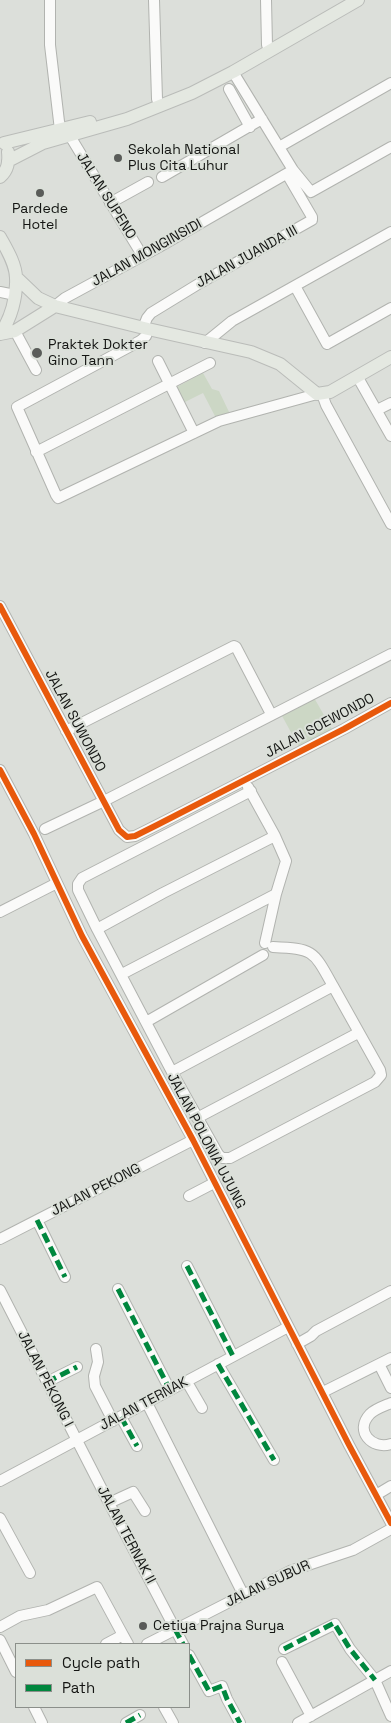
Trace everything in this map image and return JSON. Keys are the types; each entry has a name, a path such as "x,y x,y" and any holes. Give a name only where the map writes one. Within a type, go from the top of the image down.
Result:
{"main road":[{"path":"8,160 65,133 157,100 211,76 344,0"},
{"path":"0,177 7,168 8,160 8,151 2,142 65,133 127,119 168,103 233,72 358,0"},
{"name":"JALAN MONGINSIDI","path":"0,237 16,277 15,296 7,324 0,334"},
{"path":"16,277 38,298 55,306 251,352 280,364 319,394 330,392 391,358"},
{"name":"JALAN MONGINSIDI","path":"0,334 15,331 55,306"}],"street":[{"name":"JALAN SUPENO","path":"50,0 50,44 65,133 142,255"},
{"path":"154,0 157,100"},
{"path":"266,0 267,44"},
{"path":"233,72 279,148 290,172 308,190 314,192 391,147"},
{"path":"279,148 391,82"},
{"path":"229,89 250,126"},
{"path":"162,177 262,119"},
{"name":"JALAN MONGINSIDI","path":"55,306 65,298 290,172"},
{"name":"JALAN JUANDA III","path":"145,328 147,318 151,313 312,220 290,172"},
{"path":"110,203 148,182"},
{"path":"205,342 232,321 391,232"},
{"path":"295,286 327,344 391,308"},
{"path":"0,292 15,296"},
{"path":"145,328 146,336 140,341 18,405 17,409 56,495 60,497 219,421 319,394 391,524"},
{"path":"15,331 36,370"},
{"path":"158,361 194,433"},
{"path":"36,452 210,363"},
{"path":"357,376 391,436"},
{"path":"377,410 391,403"},
{"name":"JALAN SUWONDO","path":"0,606 122,834 127,837 135,836"},
{"path":"66,732 234,646 271,714"},
{"path":"45,829 104,801 391,654"},
{"name":"JALAN SOEWONDO","path":"135,836 391,703"},
{"name":"JALAN POLONIA UJUNG","path":"0,771 34,834 82,936 193,1140 391,1523"},
{"path":"244,780 275,836 286,861 276,894 269,945"},
{"path":"146,1022 263,955 260,950 263,945 291,948 312,953 318,960 380,1070 380,1078 230,1158 224,1159 218,1154 172,1072 97,929 78,890 78,884 82,878 251,791"},
{"path":"97,929 275,836"},
{"path":"0,912 56,883"},
{"path":"122,974 276,894"},
{"path":"172,1072 333,986"},
{"path":"197,1118 358,1033"},
{"name":"JALAN PEKONG","path":"0,1239 193,1140"},
{"path":"189,1196 214,1183"},
{"path":"37,1220 65,1277"},
{"path":"187,1266 233,1356"},
{"path":"118,1289 170,1390"},
{"name":"JALAN PEKONG I","path":"0,1290 77,1440"},
{"path":"297,1344 390,1295"},
{"name":"JALAN TERNAK","path":"0,1481 288,1327"},
{"path":"96,1349 98,1362 94,1376 95,1386 138,1446"},
{"path":"323,1392 391,1358"},
{"path":"218,1364 274,1460"},
{"path":"379,1364 391,1388"},
{"path":"47,1382 77,1367"},
{"path":"186,1382 202,1408"},
{"path":"147,1403 243,1594"},
{"path":"391,1403 369,1415 364,1428 365,1436 374,1444 386,1446 391,1444"},
{"path":"349,1445 365,1436"},
{"name":"JALAN TERNAK II","path":"77,1440 108,1503 182,1643"},
{"path":"376,1495 391,1486"},
{"path":"108,1503 133,1492 145,1511"},
{"path":"0,1518 30,1573"},
{"name":"JALAN SUBUR","path":"149,1643 290,1571 353,1550 391,1529"},
{"path":"0,1627 20,1616 48,1610 97,1587 126,1640 111,1643"},
{"path":"284,1649 334,1623 350,1649 375,1680 391,1716"},
{"path":"0,1640 15,1670"},
{"path":"190,1657 209,1691 222,1686 240,1723"},
{"path":"282,1662 311,1716"},
{"path":"298,1723 391,1671"},
{"path":"34,1708 42,1723"},
{"path":"165,1708 173,1723"},
{"path":"126,1723 140,1715"}],"green space":[{"path":"203,373 212,389 219,391 230,414 217,420 203,393 181,404 173,389"},
{"path":"313,696 332,729 299,747 281,714"}],"marked path":[{"path":"37,1220 65,1277"},
{"path":"187,1266 233,1356"},
{"path":"118,1289 170,1390"},
{"path":"218,1364 274,1460"},
{"path":"47,1382 77,1367"},
{"path":"121,1417 137,1446"},
{"path":"284,1649 334,1623 350,1649 375,1680"},
{"path":"175,1629 182,1643"},
{"path":"190,1657 209,1691 222,1686 240,1723"},
{"path":"126,1723 140,1715"}],"cycle path":[{"path":"0,606 119,830 127,837 135,836 157,825 391,703"},
{"path":"0,770 34,834 82,936 193,1140 391,1523"}],"place":[{"name":"Sekolah National Plus Cita Luhur","path":"118,158"},
{"name":"Pardede Hotel","path":"40,193"},
{"name":"Praktek Dokter Gino Tann","path":"37,353"},
{"name":"Cetiya Prajna Surya","path":"143,1626"}]}
